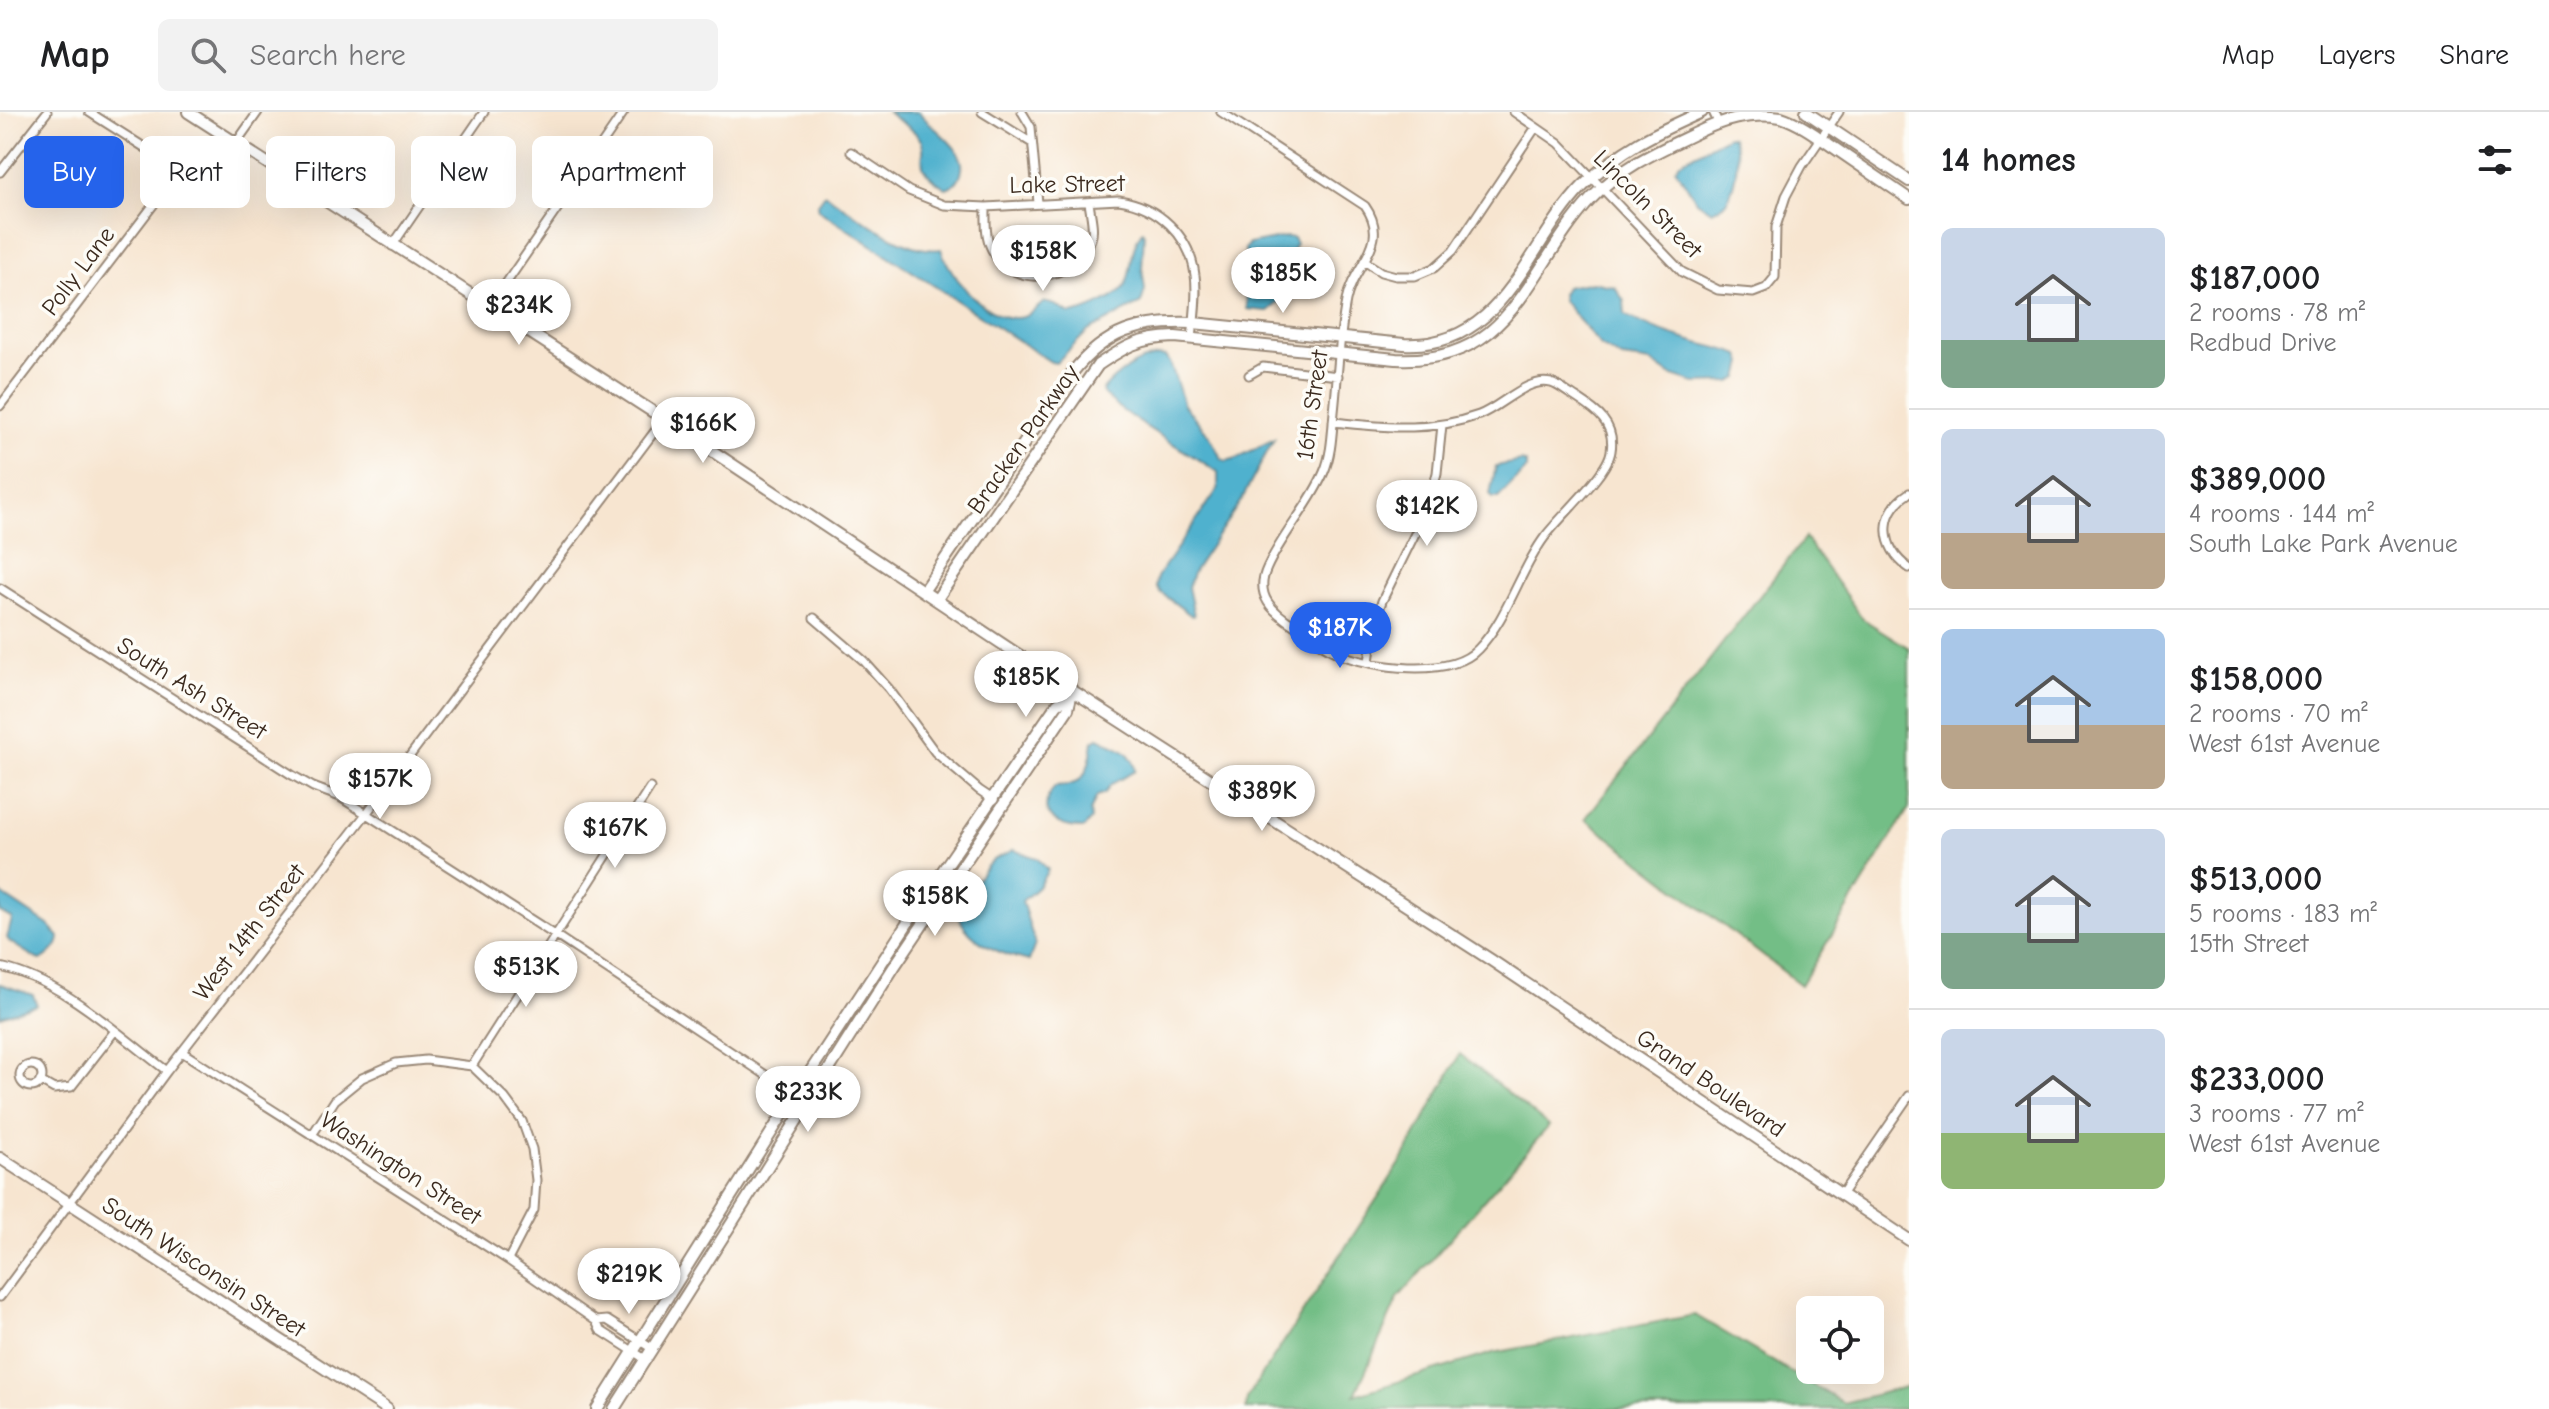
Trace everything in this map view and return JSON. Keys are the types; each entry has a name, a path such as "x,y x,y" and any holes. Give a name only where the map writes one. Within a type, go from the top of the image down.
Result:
{"main road":[{"name":"Grand Boulevard","path":"188,112 225,136"},
{"name":"Bracken Parkway","path":"924,590 1072,373 1089,354 1108,340 1137,327 1161,322 1421,344 1449,338 1478,322 1507,293 1571,200 1592,178 1625,150 1702,112"},
{"path":"1806,112 1909,181"},
{"name":"Bracken Parkway","path":"937,599 1098,365 1122,349 1149,338 1418,359 1450,353 1495,328 1516,306 1579,214 1602,188 1639,160 1715,117 1749,113 1770,114 1789,120 1909,199"},
{"name":"Grand Boulevard","path":"250,152 664,419 1073,691 1491,960 1909,1240"},
{"path":"597,1409 795,1095 991,798 1057,704 1073,691"},
{"path":"614,1409 894,967 1068,709 1073,691"},
{"name":"South Wisconsin Street","path":"0,1158 387,1409"}],"street":[{"path":"0,172 47,112"},
{"name":"Polly Lane","path":"0,406 180,170 89,112"},
{"path":"241,136 258,112"},
{"path":"392,246 484,112"},
{"path":"489,308 624,112"},
{"path":"982,112 1032,143"},
{"path":"1022,112 1031,127 1038,203"},
{"name":"16th Street","path":"1221,112 1365,206 1374,219 1374,244 1348,294 1331,446 1325,470 1311,500 1267,568 1262,589 1267,604 1279,616 1336,653 1369,662"},
{"name":"Lincoln Street","path":"1514,112 1559,143 1682,272 1718,290 1753,293 1766,288 1775,277 1776,227 1786,196 1821,139"},
{"path":"1821,139 1839,112"},
{"path":"1364,261 1381,272 1396,276 1415,276 1434,268 1453,251 1536,127"},
{"name":"Lake Street","path":"851,152 909,191 944,205 986,207 1119,200 1139,203 1178,232 1189,252 1195,276 1192,339"},
{"path":"986,207 987,237 993,252 1009,268 1029,276 1048,278 1067,268 1092,236 1089,202"},
{"path":"1249,375 1263,367 1338,376"},
{"path":"1333,422 1404,429 1442,425 1481,414 1539,381 1554,383 1604,418 1611,434 1611,453 1598,476 1533,553 1491,634 1477,651 1459,662 1441,667 1411,667 1369,662 1374,625 1382,601 1428,507 1437,473 1442,425"},
{"name":"West 14th Street","path":"0,1297 167,1071 366,814 664,419"},
{"path":"999,480 1012,489"},
{"path":"1909,493 1892,509 1888,547 1896,559 1909,568"},
{"name":"South Ash Street","path":"0,588 292,775 340,797 808,1103"},
{"path":"814,618 864,661 889,689 935,752 1004,807"},
{"path":"472,1066 650,788"},
{"path":"0,967 24,972 58,989 167,1071"},
{"path":"40,1081 54,1089 71,1087 114,1032"},
{"name":"Washington Street","path":"182,1052 508,1260 596,1321 600,1330 645,1359"},
{"path":"312,1135 335,1100 362,1078 396,1063 426,1060 472,1066 505,1098 522,1121 532,1149 536,1180 534,1210 508,1260"},
{"path":"1841,1195 1909,1096"},
{"name":"Washington Street","path":"596,1321 607,1320 651,1348"}],"green space":[{"path":"1805,538 1863,619 1909,648 1909,808 1801,985 1585,819"},
{"path":"1460,1054 1549,1126 1398,1298 1355,1395 1493,1353 1695,1315 1796,1375 1796,1384 1811,1384 1843,1403 1909,1386 1909,1409 1246,1409 1247,1398 1403,1159"}],"water":[{"path":"888,112 919,112 949,142 961,158 960,176 954,184 946,188 926,172 918,136"},
{"path":"1728,136 1735,143 1735,177 1726,202 1712,211 1697,201 1675,168 1680,162"},
{"path":"825,194 897,239 912,246 941,249 953,273 973,296 997,314 1010,318 1026,316 1044,302 1070,314 1076,313 1116,295 1128,279 1135,245 1142,231 1145,290 1141,303 1088,331 1056,363 1051,362 818,210 817,205"},
{"path":"1293,238 1296,244 1285,264 1279,302 1268,311 1247,309 1245,248 1249,244"},
{"path":"1593,282 1615,287 1624,301 1625,315 1632,319 1674,336 1740,355 1743,362 1739,378 1731,382 1694,383 1670,375 1651,362 1622,358 1601,346 1563,301 1562,294 1566,287"},
{"path":"1158,356 1170,362 1184,405 1209,435 1221,458 1226,461 1237,458 1274,439 1242,499 1194,571 1188,587 1192,616 1160,592 1156,586 1157,577 1218,489 1218,472 1136,420 1102,391 1127,369"},
{"path":"1521,461 1526,463 1526,469 1498,498 1493,498 1490,494 1496,466"},
{"path":"1098,738 1127,753 1135,771 1097,796 1090,811 1091,819 1084,828 1057,822 1047,812 1049,796 1055,786 1075,783 1085,774 1093,741"},
{"path":"1013,850 1037,858 1048,870 1038,887 1022,901 1035,944 1029,961 981,943 966,929 960,915 965,899 982,873 993,860"},
{"path":"0,893 48,925 59,937 55,947 41,960 7,938 12,919 0,912"},
{"path":"0,984 33,995 37,1005 0,1016"}]}
